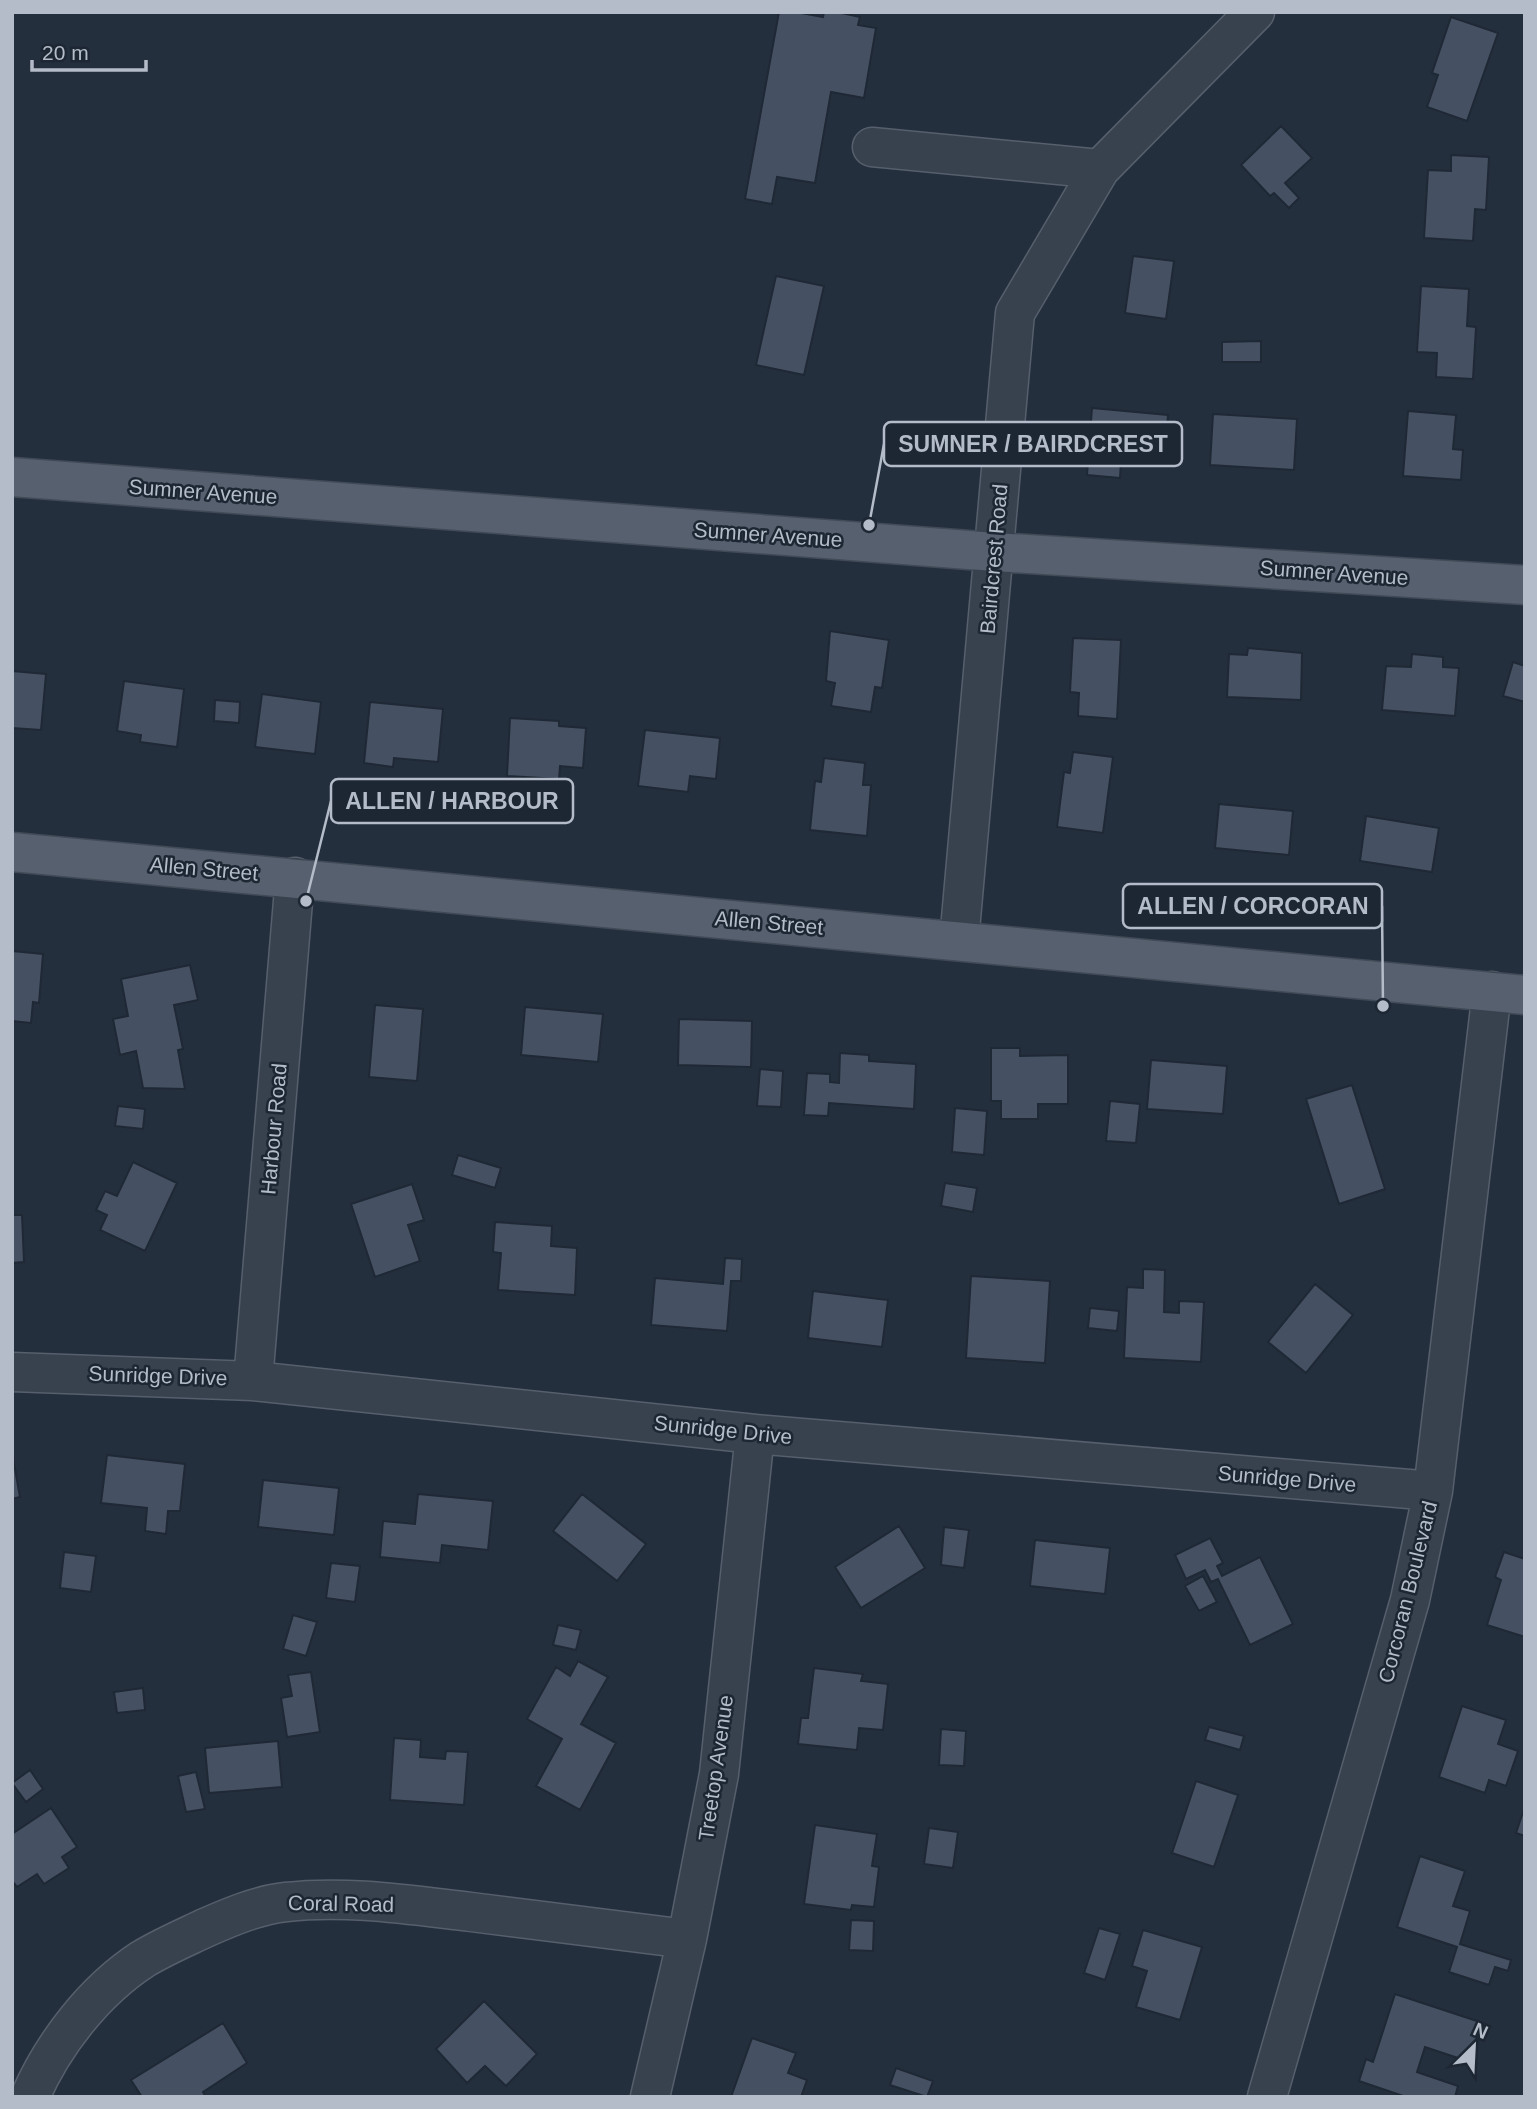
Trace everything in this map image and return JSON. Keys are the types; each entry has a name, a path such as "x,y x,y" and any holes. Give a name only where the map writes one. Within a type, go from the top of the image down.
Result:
{"main road":[{"name":"Sumner Avenue","path":"12,477 995,552 1525,585"},
{"name":"Allen Street","path":"12,852 1508,993"}],"street":[{"name":"Bairdcrest Road","path":"959,941 1015,313 1100,169 1255,12"},
{"path":"872,147 1100,169"},
{"name":"Harbour Road","path":"253,1381 295,877"},
{"name":"Corcoran Boulevard","path":"1267,2097 1418,1569 1433,1491 1508,993"},
{"name":"Sunridge Drive","path":"12,1372 253,1381 755,1434 1433,1491"},
{"name":"Treetop Avenue","path":"650,2097 687,1939 719,1774 755,1434"},
{"name":"Coral Road","path":"30,2097 57,2049 83,2013 120,1976 170,1944 225,1919 273,1904 320,1899 397,1903 687,1939"}],"building":[{"path":"779,12 823,17 824,12 837,12 860,17 858,25 876,28 864,98 831,92 815,183 777,177 772,204 745,199"},
{"path":"1451,17 1498,33 1467,121 1427,107 1438,75 1432,73"},
{"path":"1281,126 1312,158 1285,183 1299,198 1289,208 1274,193 1270,196 1241,165"},
{"path":"1451,155 1489,157 1486,210 1475,209 1473,241 1424,238 1428,170 1451,171"},
{"path":"1133,256 1174,261 1166,319 1125,313"},
{"path":"776,276 824,286 804,375 756,365"},
{"path":"1421,286 1469,289 1467,326 1476,327 1473,379 1436,377 1437,353 1417,352"},
{"path":"1261,341 1261,362 1222,362 1222,342"},
{"path":"1092,408 1168,415 1164,464 1121,461 1120,478 1087,475"},
{"path":"1408,411 1456,415 1453,449 1463,450 1461,480 1403,476"},
{"path":"1213,414 1297,419 1294,470 1210,465"},
{"path":"830,631 889,640 882,688 875,687 871,712 831,706 835,683 826,681"},
{"path":"1073,638 1121,640 1117,719 1078,716 1079,693 1070,692"},
{"path":"1248,648 1302,653 1301,700 1227,697 1229,654 1247,655"},
{"path":"1412,654 1443,657 1443,667 1459,668 1455,716 1382,710 1386,666 1411,667"},
{"path":"1513,662 1525,666 1525,702 1503,696"},
{"path":"12,671 46,674 41,730 12,728"},
{"path":"124,681 184,689 177,747 140,742 141,735 117,731"},
{"path":"262,694 321,702 315,754 255,747"},
{"path":"215,700 240,702 239,723 214,721"},
{"path":"370,702 443,709 438,762 394,758 393,767 364,763"},
{"path":"510,718 559,721 559,726 586,728 583,768 560,766 559,779 507,776"},
{"path":"645,730 720,738 716,779 690,776 688,792 638,786"},
{"path":"1073,752 1113,757 1103,833 1057,827 1064,772 1070,773"},
{"path":"824,758 865,763 863,785 871,785 867,836 810,830 815,781 821,782"},
{"path":"1219,804 1293,811 1289,855 1215,848"},
{"path":"1366,816 1439,828 1432,872 1360,861"},
{"path":"12,951 43,954 39,1003 33,1002 31,1023 12,1021"},
{"path":"190,965 198,1000 174,1005 183,1049 178,1050 185,1089 143,1088 136,1051 120,1055 113,1019 128,1016 121,979"},
{"path":"375,1005 423,1009 417,1081 369,1077"},
{"path":"525,1007 603,1014 598,1062 521,1055"},
{"path":"679,1019 752,1021 751,1067 678,1065"},
{"path":"991,1048 1020,1048 1020,1056 1068,1055 1068,1104 1038,1104 1038,1119 1001,1119 1001,1101 991,1101"},
{"path":"840,1053 869,1055 869,1061 916,1064 914,1109 829,1103 828,1116 804,1115 807,1073 830,1074 830,1082 839,1083"},
{"path":"1151,1060 1227,1066 1223,1114 1147,1109"},
{"path":"760,1069 783,1071 781,1107 757,1106"},
{"path":"1352,1085 1385,1189 1339,1204 1306,1099"},
{"path":"1110,1101 1140,1104 1136,1143 1106,1141"},
{"path":"118,1106 145,1109 143,1129 115,1126"},
{"path":"955,1108 987,1111 984,1155 952,1152"},
{"path":"458,1155 501,1168 495,1188 452,1175"},
{"path":"133,1162 177,1183 145,1251 100,1230 107,1215 96,1210 105,1191 117,1196"},
{"path":"945,1183 977,1188 973,1212 941,1206"},
{"path":"412,1184 424,1220 408,1225 420,1261 375,1277 351,1204"},
{"path":"12,1215 22,1215 24,1262 12,1263"},
{"path":"495,1222 552,1226 551,1246 577,1248 575,1295 498,1290 501,1253 493,1252"},
{"path":"725,1258 742,1259 741,1281 731,1281 727,1331 651,1325 655,1278 723,1284"},
{"path":"1143,1269 1165,1270 1164,1312 1179,1313 1179,1301 1204,1302 1201,1362 1124,1358 1127,1287 1143,1288"},
{"path":"971,1276 1050,1281 1045,1363 966,1358"},
{"path":"1315,1284 1353,1315 1306,1373 1268,1342"},
{"path":"813,1291 888,1300 882,1347 808,1338"},
{"path":"1090,1308 1119,1311 1117,1331 1088,1328"},
{"path":"12,1452 20,1497 12,1499"},
{"path":"107,1455 185,1464 180,1511 168,1511 166,1534 145,1531 147,1508 101,1503"},
{"path":"263,1480 339,1488 334,1535 258,1527"},
{"path":"418,1494 493,1501 488,1550 442,1545 440,1563 380,1557 383,1521 415,1524"},
{"path":"582,1494 646,1544 617,1581 553,1531"},
{"path":"899,1526 925,1568 861,1608 835,1567"},
{"path":"944,1527 969,1530 964,1568 941,1565"},
{"path":"1210,1538 1223,1563 1217,1566 1222,1576 1260,1557 1293,1624 1250,1645 1218,1579 1211,1582 1205,1570 1186,1579 1175,1555"},
{"path":"1035,1540 1110,1548 1105,1594 1030,1586"},
{"path":"64,1552 96,1556 91,1592 60,1588"},
{"path":"1504,1552 1525,1559 1525,1637 1487,1625 1501,1580 1495,1577"},
{"path":"331,1563 360,1566 355,1602 326,1598"},
{"path":"1203,1576 1217,1602 1199,1611 1185,1586"},
{"path":"293,1615 317,1622 306,1656 283,1649"},
{"path":"558,1625 581,1630 576,1650 553,1645"},
{"path":"578,1661 608,1677 581,1724 616,1743 580,1810 536,1786 562,1739 527,1719 556,1667 570,1676"},
{"path":"814,1668 863,1674 861,1681 888,1684 883,1730 859,1728 857,1750 798,1744 801,1718 808,1718"},
{"path":"311,1672 320,1732 287,1737 281,1698 292,1696 288,1675"},
{"path":"143,1688 145,1710 117,1713 114,1692"},
{"path":"1462,1706 1506,1720 1498,1744 1518,1751 1506,1786 1489,1780 1485,1793 1439,1777"},
{"path":"1209,1727 1244,1736 1240,1750 1205,1740"},
{"path":"941,1729 966,1731 964,1766 939,1765"},
{"path":"394,1738 421,1740 420,1757 445,1759 446,1751 468,1752 464,1805 390,1800"},
{"path":"278,1741 282,1787 209,1793 205,1748"},
{"path":"30,1770 43,1789 26,1802 12,1783"},
{"path":"196,1772 205,1809 186,1812 178,1776"},
{"path":"1196,1781 1238,1795 1214,1867 1172,1853"},
{"path":"1525,1806 1525,1836 1516,1833"},
{"path":"51,1808 77,1847 62,1857 69,1868 44,1884 37,1874 17,1887 12,1881 12,1834"},
{"path":"815,1825 877,1834 872,1866 879,1867 874,1907 852,1905 851,1910 804,1904"},
{"path":"929,1828 958,1832 953,1868 924,1864"},
{"path":"1420,1856 1465,1871 1453,1906 1470,1911 1460,1944 1511,1960 1508,1971 1495,1967 1489,1985 1449,1972 1457,1947 1397,1927"},
{"path":"851,1920 874,1921 873,1951 849,1950"},
{"path":"1099,1928 1120,1934 1105,1980 1084,1973"},
{"path":"1143,1930 1202,1947 1180,2020 1136,2007 1147,1971 1132,1966"},
{"path":"1395,1994 1483,2023 1470,2062 1425,2047 1417,2072 1458,2086 1455,2097 1406,2097 1359,2081 1366,2059 1373,2062"},
{"path":"484,2001 537,2054 506,2086 485,2066 467,2083 436,2049"},
{"path":"223,2023 247,2063 203,2092 206,2097 142,2097 131,2080"},
{"path":"752,2038 796,2053 788,2073 807,2080 801,2097 731,2097"},
{"path":"896,2068 933,2081 927,2097 890,2085"}],"place":[{"name":"SUMNER / BAIRDCREST","path":"869,525"},
{"name":"ALLEN / HARBOUR","path":"306,901"},
{"name":"ALLEN / CORCORAN","path":"1383,1006"}]}
